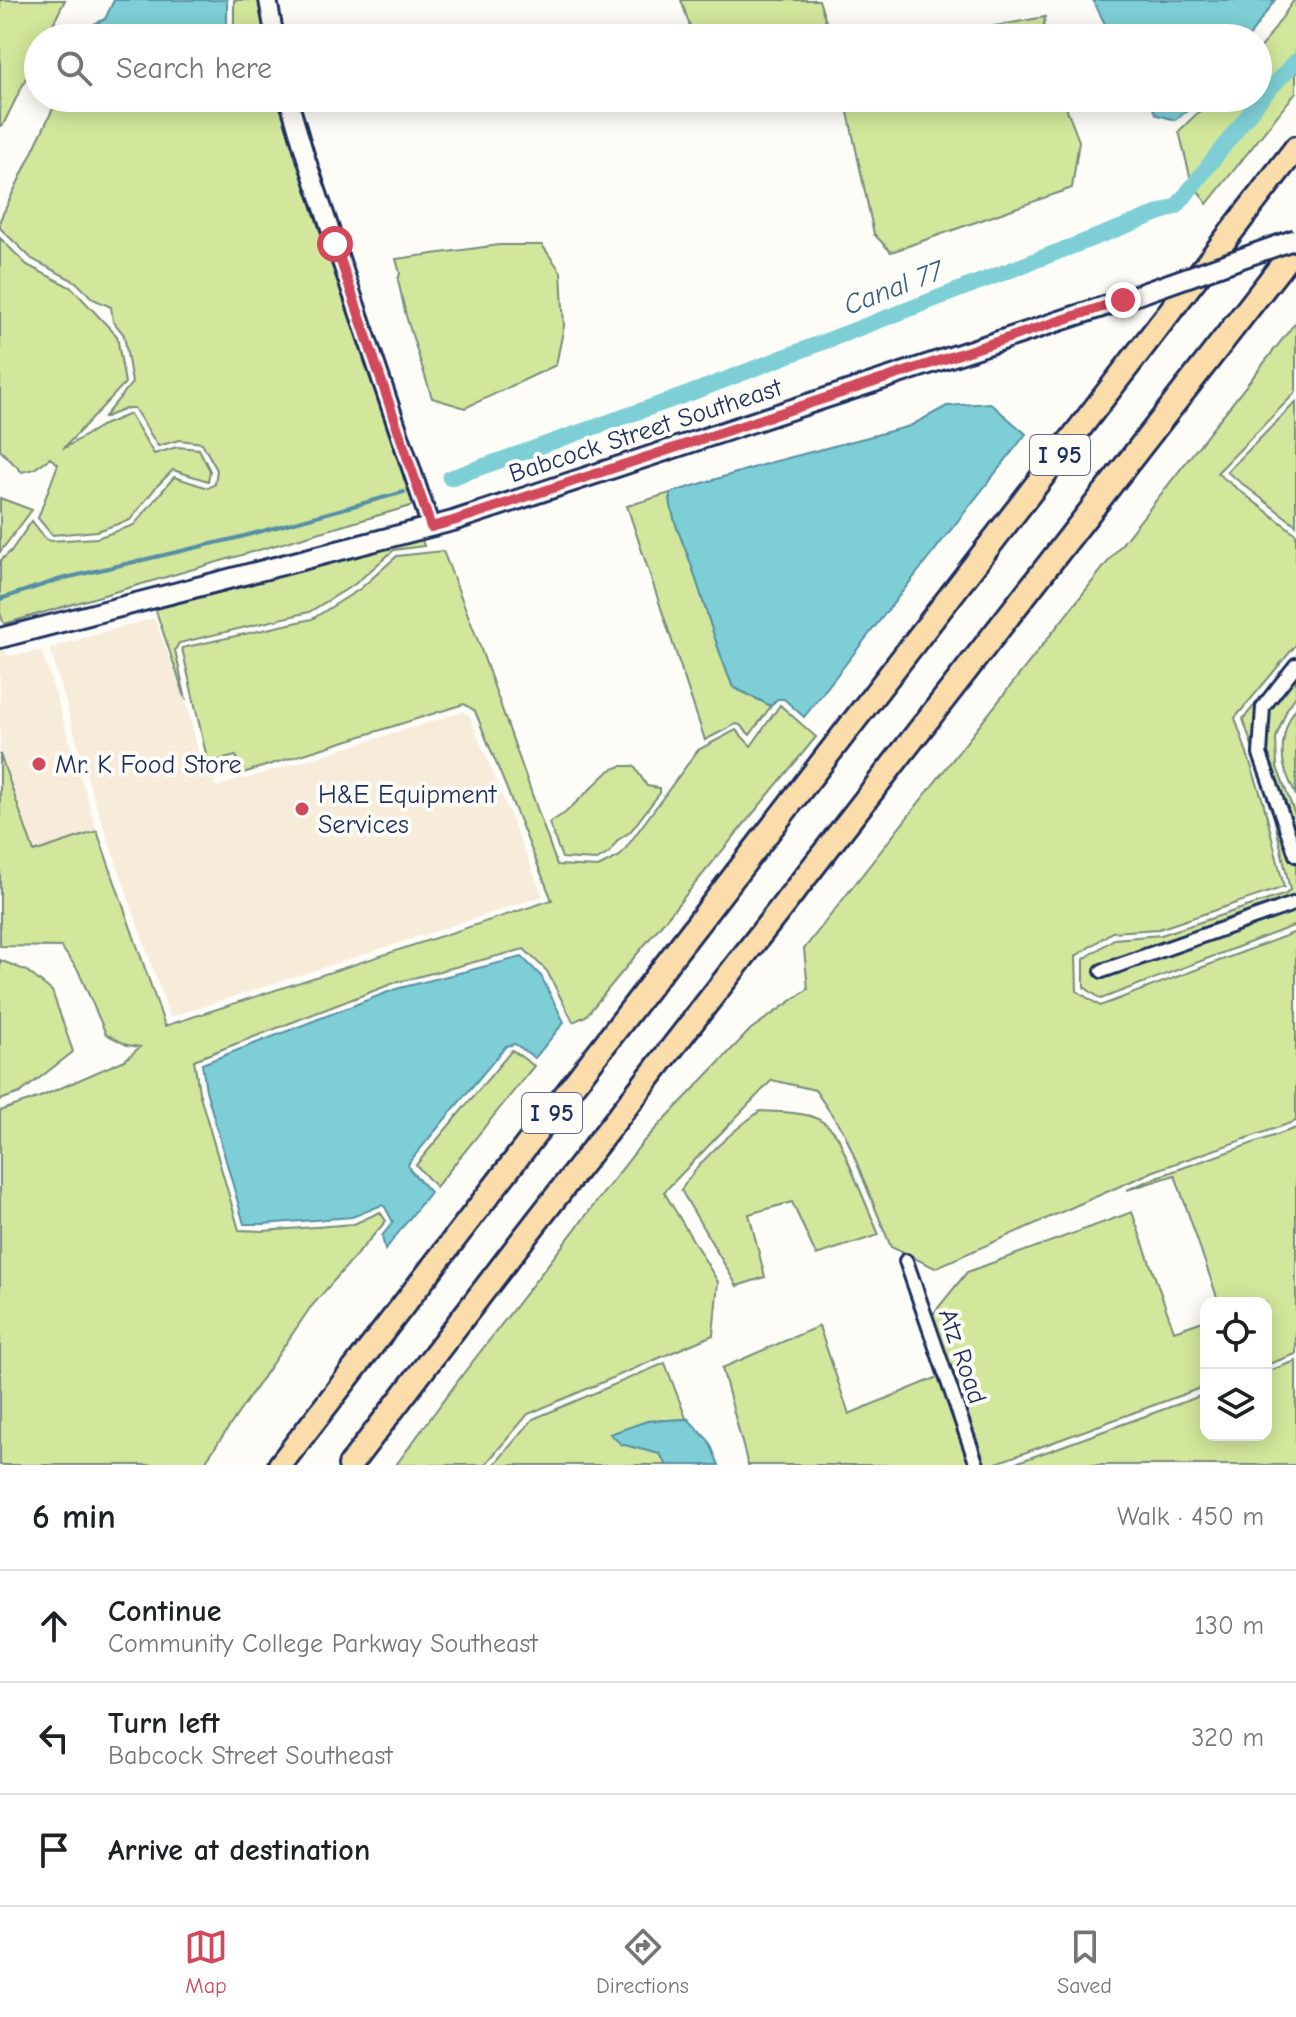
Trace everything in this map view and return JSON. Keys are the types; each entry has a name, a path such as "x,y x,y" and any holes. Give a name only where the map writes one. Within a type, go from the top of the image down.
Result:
{"highway":[{"name":"I 95","path":"280,1465 1296,148"},
{"name":"I 95","path":"350,1465 1296,247"}],"main road":[{"name":"Babcock Street Southeast","path":"0,638 453,521 1123,300 1296,239"}],"street":[{"path":"268,0 272,24"},
{"path":"292,112 431,527"},
{"path":"1296,665 1263,707 1260,754 1296,855"},
{"path":"1102,971 1296,903"},
{"name":"Atz Road","path":"906,1261 977,1465"}],"shaded area":[{"name":"H&E Equipment Services","path":"154,618 186,700 201,765 210,769 216,787 463,712 469,715 543,896 170,1017 91,790 50,648"},
{"path":"0,636 7,656 42,651 97,831 34,852 0,754"}],"green space":[{"path":"0,0 65,0 53,24 24,24 24,82 0,126"},
{"path":"234,0 259,0 263,24 234,24"},
{"path":"681,0 819,0 827,24 689,24"},
{"path":"1296,0 1296,92 1207,204 1191,180 1179,131 1199,112 1272,112 1272,32"},
{"path":"1045,17 1044,24 1006,24"},
{"path":"51,112 283,112 414,505 4,624 0,613 0,561 32,521 50,541 97,538 134,525 174,477 208,488 215,484 217,470 202,443 179,440 158,446 134,408 103,418 132,383 124,335 113,321 111,307 93,299 76,282 32,259 0,228 0,220"},
{"path":"848,112 1068,112 1079,141 1072,188 891,252 874,234"},
{"path":"0,238 27,265 72,288 117,336 125,383 63,449 101,426 130,414 154,454 177,447 199,449 210,471 208,481 173,470 130,520 97,531 52,535 38,518 58,464 50,458 34,469 22,472 0,450"},
{"path":"499,245 542,245 561,272 564,326 556,365 465,408 432,398 406,316 396,259"},
{"path":"1296,322 1296,392 1217,473 1296,534 1296,645 1235,718 1263,801 1284,887 1159,929 1112,932 1076,956 1077,991 1100,1006 1296,932 1296,1121 1154,1171 935,1268 891,1247 845,1134 815,1090 772,1080 664,1192 718,1282 713,1335 528,1414 485,1465 396,1465 643,1142 751,1029 808,989 804,949"},
{"path":"1296,402 1296,525 1227,472"},
{"path":"670,493 675,520 733,687 771,706 750,735 736,724 705,740 627,506"},
{"path":"0,498 32,510 0,552"},
{"path":"421,537 424,546 394,550 355,584 309,612 179,643 175,650 186,700 154,605"},
{"path":"443,551 557,865 598,867 620,856 698,750 736,730 751,746 780,705 816,737 586,1016 573,1022 547,971 524,949 394,983 194,1060 199,1092 239,1230 354,1224 380,1212 386,1221 310,1308 203,1465 0,1465 0,1111 125,1060 140,1047 127,1045 106,1034 78,970 61,947 0,946 0,754 34,852 97,831 165,1026 552,900 475,711 464,704 243,773 236,756 208,763 182,648 312,619 360,589 397,556"},
{"path":"1296,656 1296,696 1287,709 1276,738 1277,767 1296,817 1296,925 1101,999 1084,987 1084,959 1114,939 1161,935 1286,894 1290,890 1270,799 1243,719"},
{"path":"1296,708 1296,796 1285,769 1283,743 1286,728"},
{"path":"634,766 647,786 660,788 660,793 630,832 618,840 609,853 597,860 562,858 549,823 565,813 610,770"},
{"path":"0,960 27,971 52,991 73,1052 20,1093 0,1100"},
{"path":"512,1050 534,1066 436,1187 416,1165"},
{"path":"760,1111 804,1114 830,1128 838,1137 879,1235 816,1255 792,1202 749,1214 765,1277 737,1286 681,1190 717,1147"},
{"path":"1296,1128 1296,1354 1272,1363 1272,1297 1217,1297 1175,1175 1127,1190"},
{"path":"1132,1212 1174,1331 1200,1322 1200,1388 991,1465 748,1465 722,1368 819,1326 849,1414 943,1375 929,1319 967,1272"},
{"path":"1296,1361 1296,1465 1010,1465 1200,1396 1200,1441 1272,1441 1272,1370"},
{"path":"665,1363 688,1419 647,1421 621,1444 660,1454 667,1465 494,1465 533,1419"}],"water":[{"path":"114,0 227,0 226,24 94,24 105,19"},
{"path":"1093,0 1275,0 1258,24 1105,24"},
{"path":"1155,112 1186,112 1175,120"},
{"path":"990,403 1026,434 804,717 784,699 777,699 771,706 733,687 675,520 670,493 910,426 947,406"},
{"path":"522,957 541,976 564,1022 535,1058 515,1044 506,1046 410,1161 410,1170 430,1192 385,1250 382,1236 393,1222 382,1205 352,1217 244,1224 206,1090 202,1064 396,989"},
{"path":"688,1419 709,1441 719,1465 667,1465 660,1454 621,1444 610,1434 647,1421"}],"waterway":[{"name":"Canal 77","path":"1272,86 1296,61"},
{"name":"Canal 77","path":"450,478 688,394 1177,206 1250,112"},
{"path":"0,599 61,579 237,538 404,492"}],"place":[{"name":"Mr. K Food Store","path":"39,764"},
{"name":"H&E Equipment Services","path":"302,809"}],"route":[{"path":"335,244 431,527 1123,300"}]}
